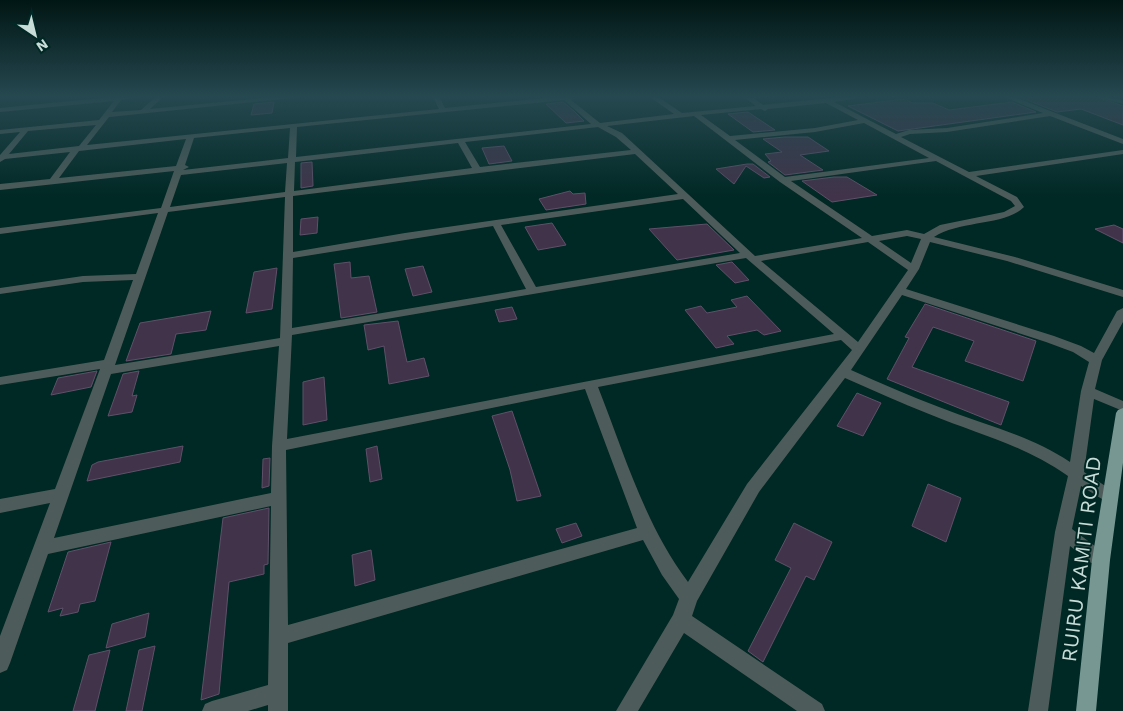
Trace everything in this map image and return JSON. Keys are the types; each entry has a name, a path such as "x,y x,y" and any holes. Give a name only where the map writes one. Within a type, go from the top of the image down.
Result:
{"main road":[{"name":"RUIRU KAMITI ROAD","path":"1086,711 1101,560 1123,414"}],"street":[{"path":"0,132 16,130"},
{"path":"1,159 25,130"},
{"path":"53,181 93,130"},
{"path":"1,159 251,130"},
{"path":"212,711 278,702 280,636 279,446 285,337 289,194 294,130"},
{"path":"0,188 53,181 561,130"},
{"path":"609,130 619,135 751,257 859,349"},
{"path":"715,130 783,180 914,269"},
{"path":"726,139 813,130"},
{"path":"626,711 681,620 689,598 752,488 843,372 900,291 914,269 927,237 943,227 1007,214 1019,209 1020,204 1014,199 881,130"},
{"path":"894,137 909,132 944,130"},
{"path":"1092,130 1123,142"},
{"path":"0,663 139,277 167,208 178,170 191,136"},
{"path":"461,141 477,170"},
{"path":"0,231 167,208 637,152"},
{"path":"967,175 1123,152"},
{"path":"783,180 937,159"},
{"path":"288,256 405,236 685,196"},
{"path":"496,224 532,291"},
{"path":"0,382 108,367 285,337 532,291 901,233 927,237 1011,259 1123,294"},
{"path":"0,291 83,280 139,277"},
{"path":"900,291 1050,339 1077,349 1096,360"},
{"path":"1038,711 1063,532 1076,474 1088,391 1096,360 1123,311"},
{"path":"279,446 844,336"},
{"path":"843,372 935,411 1022,442 1050,456 1110,498"},
{"path":"590,384 647,532 664,562 689,598"},
{"path":"1088,391 1123,406"},
{"path":"0,506 62,494"},
{"path":"42,548 280,498"},
{"path":"280,636 647,532"},
{"path":"1063,532 1101,560"},
{"path":"681,620 815,711"}],"building":[{"path":"750,130 773,130 753,132"},
{"path":"808,137 829,151 800,155 823,170 785,175 768,162 771,161 765,154 782,152 763,139"},
{"path":"504,146 512,161 489,164 482,148"},
{"path":"312,162 313,186 301,188 301,163"},
{"path":"753,164 770,177 764,178 746,166 734,184 716,169"},
{"path":"847,177 877,195 832,202 802,181"},
{"path":"570,191 573,194 585,193 586,204 546,210 539,199"},
{"path":"318,217 317,233 300,235 301,219"},
{"path":"552,223 566,245 538,250 525,227"},
{"path":"707,224 734,250 677,260 649,229"},
{"path":"1114,225 1123,229 1123,243 1095,229"},
{"path":"350,262 351,278 369,276 377,312 341,318 334,264"},
{"path":"732,262 749,280 735,283 716,265"},
{"path":"423,266 432,292 413,296 405,269"},
{"path":"277,268 272,309 246,313 254,272"},
{"path":"747,296 781,331 764,335 757,330 727,336 734,344 716,348 685,310 701,306 707,313 737,307 731,300"},
{"path":"925,304 1036,341 1023,381 965,361 974,341 933,327 912,367 1009,402 1001,425 887,379 909,338 905,337"},
{"path":"512,307 517,319 499,322 495,310"},
{"path":"211,311 206,330 176,334 171,354 126,361 140,323"},
{"path":"398,321 407,362 424,358 429,376 389,384 384,346 368,350 364,325"},
{"path":"97,371 91,387 51,395 58,378"},
{"path":"139,371 132,396 137,395 132,412 108,416 123,374"},
{"path":"324,377 327,420 303,425 303,382"},
{"path":"857,393 881,403 863,436 837,426"},
{"path":"512,411 541,496 517,501 510,470 492,416"},
{"path":"183,446 180,462 87,481 92,465 98,462"},
{"path":"377,446 382,479 370,482 366,449"},
{"path":"270,458 269,486 262,488 263,459"},
{"path":"928,484 961,498 946,542 912,526"},
{"path":"269,508 268,564 264,565 264,574 229,582 219,694 201,700 223,518"},
{"path":"576,523 582,536 562,543 556,529"},
{"path":"794,523 832,542 814,580 806,576 763,662 748,651 791,568 775,560"},
{"path":"111,542 95,601 80,604 78,612 60,616 63,608 48,612 68,552"},
{"path":"371,550 375,580 355,586 352,555"},
{"path":"149,613 145,637 106,648 112,624"},
{"path":"155,646 142,711 126,711 139,650"},
{"path":"110,650 95,711 73,711 89,655"}]}
